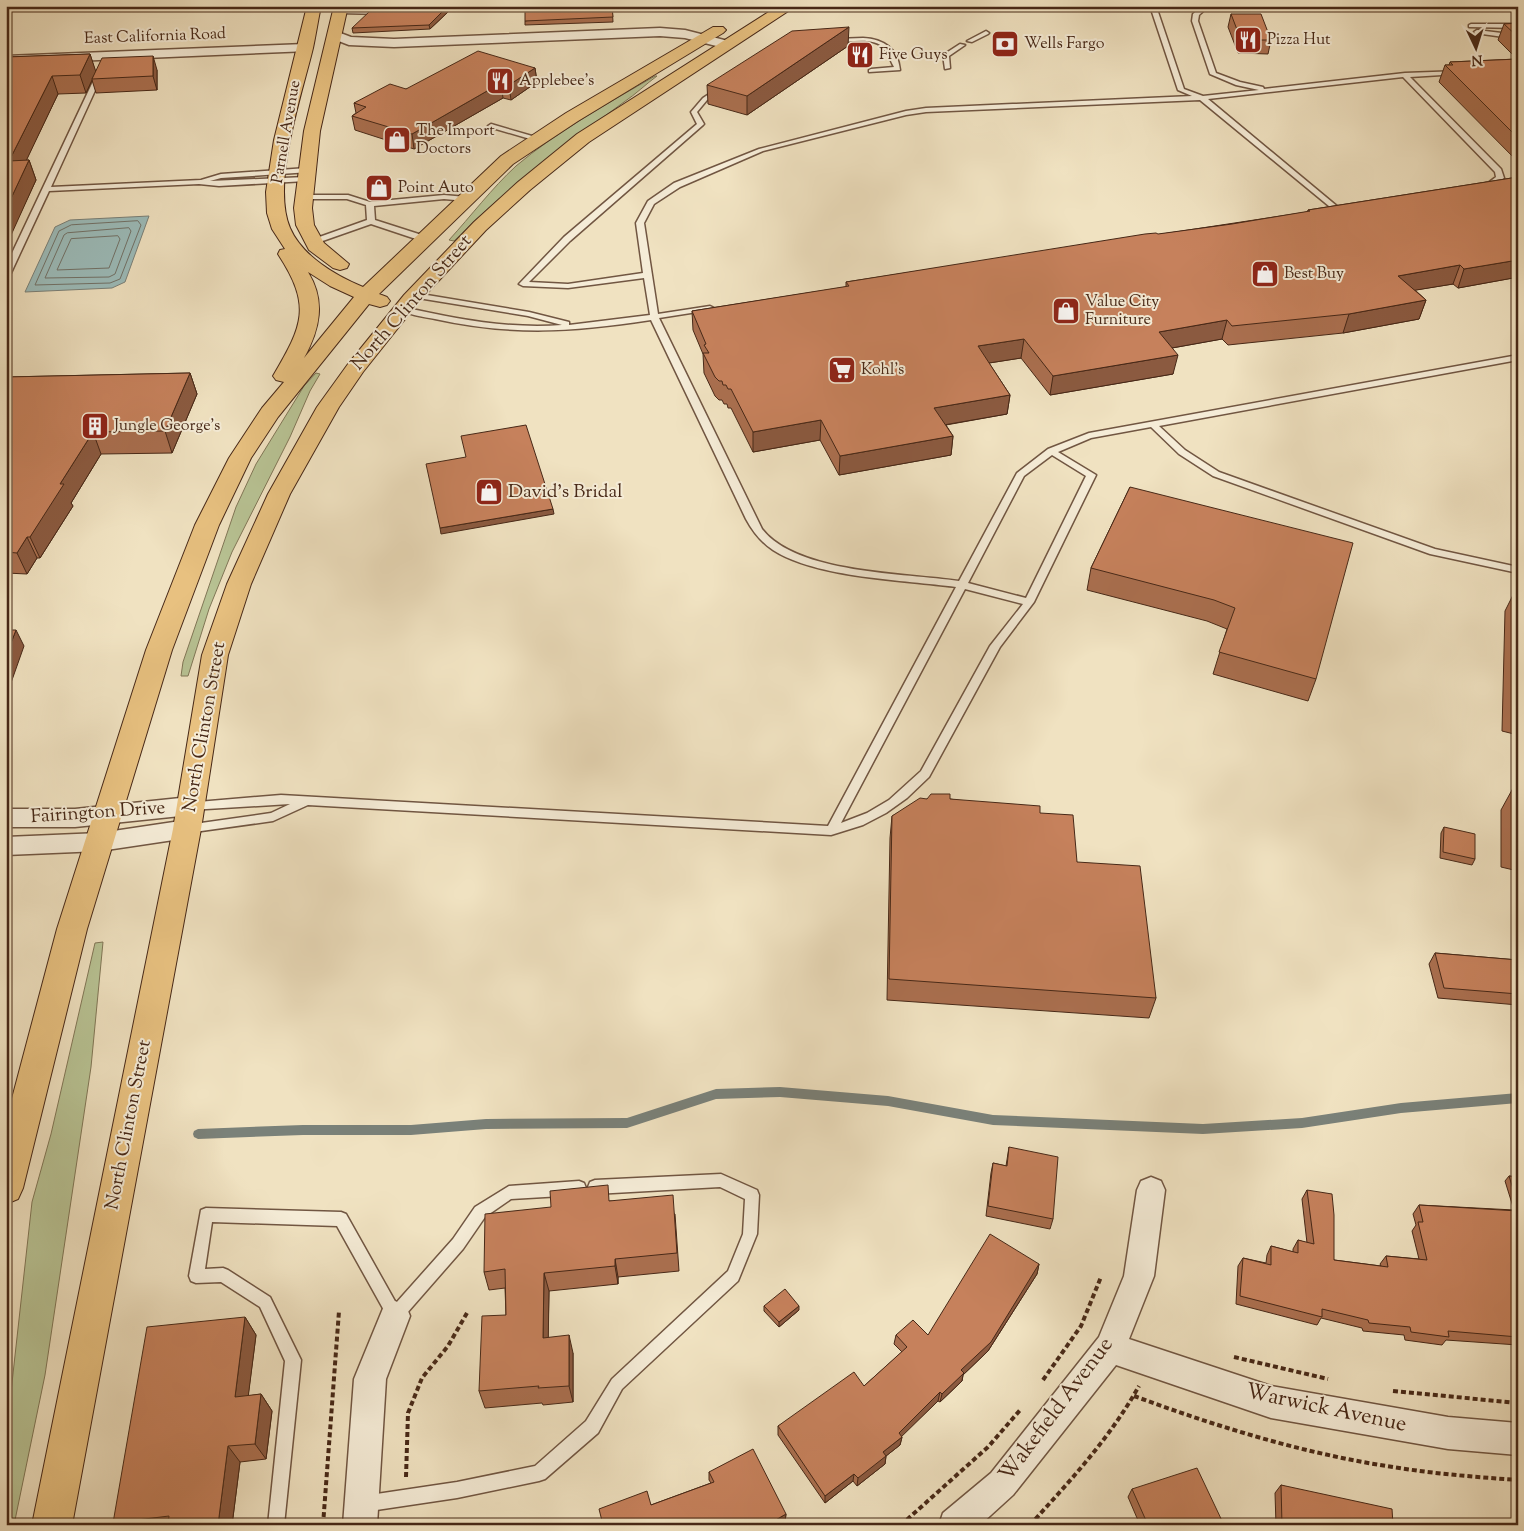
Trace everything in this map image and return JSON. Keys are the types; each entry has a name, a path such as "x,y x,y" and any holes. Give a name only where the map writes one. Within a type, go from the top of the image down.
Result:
{"main road":[{"name":"Parnell Avenue","path":"314,6 286,118 277,177 276,211 280,229 302,257 335,281 409,302"},
{"name":"North Clinton Street","path":"52,1525 188,818 215,655 239,584 278,494 328,407 354,368 409,302 480,226 558,158 619,114 789,6"},
{"name":"Parnell Avenue","path":"340,9 312,131 303,208 306,225 316,246 330,259 372,290"},
{"name":"North Clinton Street","path":"6,1188 72,929 159,650 207,525 240,458 270,413 372,290 507,160 537,139 675,54 736,19"},
{"path":"270,413 283,376 301,346 310,319 310,302 304,282 283,247 280,229"}],"street":[{"path":"333,42 380,46 394,43 660,32 685,34 728,45"},
{"name":"East California Road","path":"6,60 304,48"},
{"name":"Fairington Drive","path":"6,818 104,828"},
{"name":"Fairington Drive","path":"6,846 104,828 188,818"},
{"name":"Wakefield Avenue","path":"955,1525 1002,1484 1110,1348 1139,1276 1151,1190"},
{"path":"361,1515 370,1379 395,1316"},
{"name":"Warwick Avenue","path":"1110,1348 1271,1402 1448,1433 1518,1439"}],"lane":[{"path":"424,10 492,6"},
{"path":"1153,6 1181,90 1202,98 1335,209"},
{"path":"1206,6 1196,14 1195,21 1215,82"},
{"path":"340,9 396,11"},
{"path":"1518,26 1473,29 1518,37"},
{"path":"970,41 986,34"},
{"path":"827,41 865,40 882,42 898,69 871,71"},
{"path":"947,68 946,55 962,45"},
{"path":"6,275 108,56"},
{"path":"1029,602 960,584 822,566 798,559 777,548 760,535 654,317 640,222 651,203 678,185 762,150 861,123 926,110 1202,98 1405,75 1465,72"},
{"path":"1213,74 1238,84 1275,90"},
{"path":"1405,75 1498,171 1500,178 1490,185 1471,188"},
{"path":"648,275 568,286 523,284 567,239 701,124 694,112 705,99 727,84"},
{"path":"1202,98 1217,90"},
{"path":"491,126 537,139"},
{"path":"47,189 199,182 219,184 277,177 306,182 370,204 444,197 466,199"},
{"path":"370,204 371,221"},
{"path":"1325,211 1345,208"},
{"path":"314,242 371,221 425,239"},
{"path":"409,302 460,322 523,329 575,327 717,307"},
{"path":"409,302 529,314 575,327"},
{"path":"831,832 960,584 1020,475 1033,461 1050,451 1089,436 1518,357"},
{"path":"1153,424 1178,451 1216,474 1433,552 1518,570"},
{"path":"188,818 281,799 831,832 862,822 890,806 909,791 925,774 995,646 1006,629 1017,619 1029,602 1091,475 1050,451"},
{"path":"188,818 273,817 308,800"},
{"path":"276,1525 284,1462 293,1360 265,1302 223,1275 196,1276 206,1215 341,1219 395,1316 458,1244 480,1212 509,1193 721,1180 752,1195 750,1234 733,1276 617,1384 592,1427 539,1472 457,1490 405,1498 361,1515"}],"path":[{"path":"1042,1382 1080,1326 1101,1276"},
{"path":"323,1525 339,1311"},
{"path":"405,1498 408,1413 422,1378 448,1346 467,1313"},
{"path":"1134,1396 1189,1418 1310,1450 1376,1464 1518,1480"},
{"path":"902,1525 988,1447 1024,1406"}],"green space":[{"path":"657,76 633,96 515,185 454,241 449,240 498,183 532,153 584,118"},
{"path":"316,373 320,374 232,552 209,609 188,676 181,676 183,662 236,507 256,464 304,386"},
{"path":"103,942 91,1067 45,1375 14,1525 6,1525 6,1437 32,1202 51,1134 95,943"}],"water":[{"path":"149,216 125,282 112,288 25,292 55,227 70,220"}],"building":[{"path":"448,6 429,25 352,28 370,11"},
{"path":"525,6 612,6 613,17 525,21"},
{"path":"1231,14 1261,14 1271,40 1241,40"},
{"path":"1518,23 1518,37 1504,24"},
{"path":"849,27 747,96 707,85 792,31"},
{"path":"478,51 535,68 509,85 501,83 412,134 352,116 366,107 354,103 390,84 406,89"},
{"path":"90,54 80,75 52,76 9,161 29,160 6,209 6,57"},
{"path":"153,56 153,76 92,79 102,58"},
{"path":"1518,59 1518,138 1445,65 1453,65 1450,62"},
{"path":"1518,177 1518,260 1464,269 1460,265 1398,276 1426,300 1349,314 1232,326 1227,320 1159,332 1178,355 1053,376 1024,339 978,346 1010,395 934,408 953,436 840,456 821,420 753,432 731,389 728,389 726,385 723,385 722,381 715,377 703,353 709,353 704,345 706,344 692,311 849,286 846,282 1145,234 1232,224"},
{"path":"190,373 165,431 93,432 60,484 64,484 30,537 27,537 17,553 6,552 6,435 8,433 6,433 6,377"},
{"name":"David's Bridal","path":"526,425 553,509 440,528 426,464 466,457 461,436"},
{"path":"1130,487 1353,543 1316,679 1219,652 1235,608 1214,600 1091,568"},
{"path":"6,630 16,630 6,656"},
{"path":"931,794 950,794 950,799 1040,806 1040,813 1073,815 1077,862 1140,866 1156,998 889,979 892,816 920,798 927,799"},
{"path":"1444,827 1475,834 1475,859 1443,852"},
{"path":"1435,953 1518,960 1518,994 1444,988"},
{"path":"1009,1147 1058,1157 1053,1219 988,1206 993,1163 1007,1166"},
{"path":"1509,1176 1518,1177 1518,1205"},
{"path":"608,1185 609,1201 673,1195 677,1253 615,1259 615,1266 544,1273 543,1338 569,1335 569,1386 538,1388 539,1386 479,1391 482,1316 506,1315 505,1269 484,1272 485,1214 551,1207 550,1191"},
{"path":"1307,1190 1332,1194 1334,1260 1388,1267 1386,1256 1427,1260 1418,1222 1423,1222 1419,1205 1518,1211 1518,1337 1448,1331 1449,1337 1411,1332 1410,1327 1369,1323 1368,1320 1322,1309 1322,1317 1240,1296 1243,1258 1271,1265 1271,1246 1298,1253 1298,1240 1314,1244"},
{"path":"990,1234 1039,1264 991,1342 961,1370 964,1373 942,1394 940,1392 899,1433 902,1437 883,1452 886,1456 858,1478 854,1474 825,1496 778,1426 854,1372 864,1386 907,1347 896,1335 913,1320 928,1335"},
{"path":"785,1289 799,1306 779,1322 764,1306"},
{"path":"245,1317 235,1397 261,1394 255,1444 228,1446 218,1525 168,1525 169,1516 113,1523 147,1327"},
{"path":"753,1449 786,1514 767,1525 603,1525 599,1509 647,1491 651,1505 714,1482 709,1472"},
{"path":"1197,1468 1224,1525 1148,1525 1132,1489"},
{"path":"1281,1485 1392,1509 1393,1525 1282,1525"}],"waterway":[{"path":"198,1134 303,1130 411,1130 486,1124 627,1123 716,1094 780,1092 888,1101 993,1120 1203,1129 1302,1123 1401,1108 1518,1098"}],"place":[{"name":"Pizza Hut","path":"1248,40"},
{"name":"Wells Fargo","path":"1005,44"},
{"name":"Five Guys","path":"860,55"},
{"name":"Applebee's","path":"500,81"},
{"name":"The Import Doctors","path":"397,140"},
{"name":"Point Auto","path":"379,188"},
{"name":"Best Buy","path":"1265,274"},
{"name":"Value City Furniture","path":"1066,311"},
{"name":"Kohl's","path":"842,370"},
{"name":"Jungle George's","path":"95,426"},
{"name":"David's Bridal","path":"489,492"}]}
